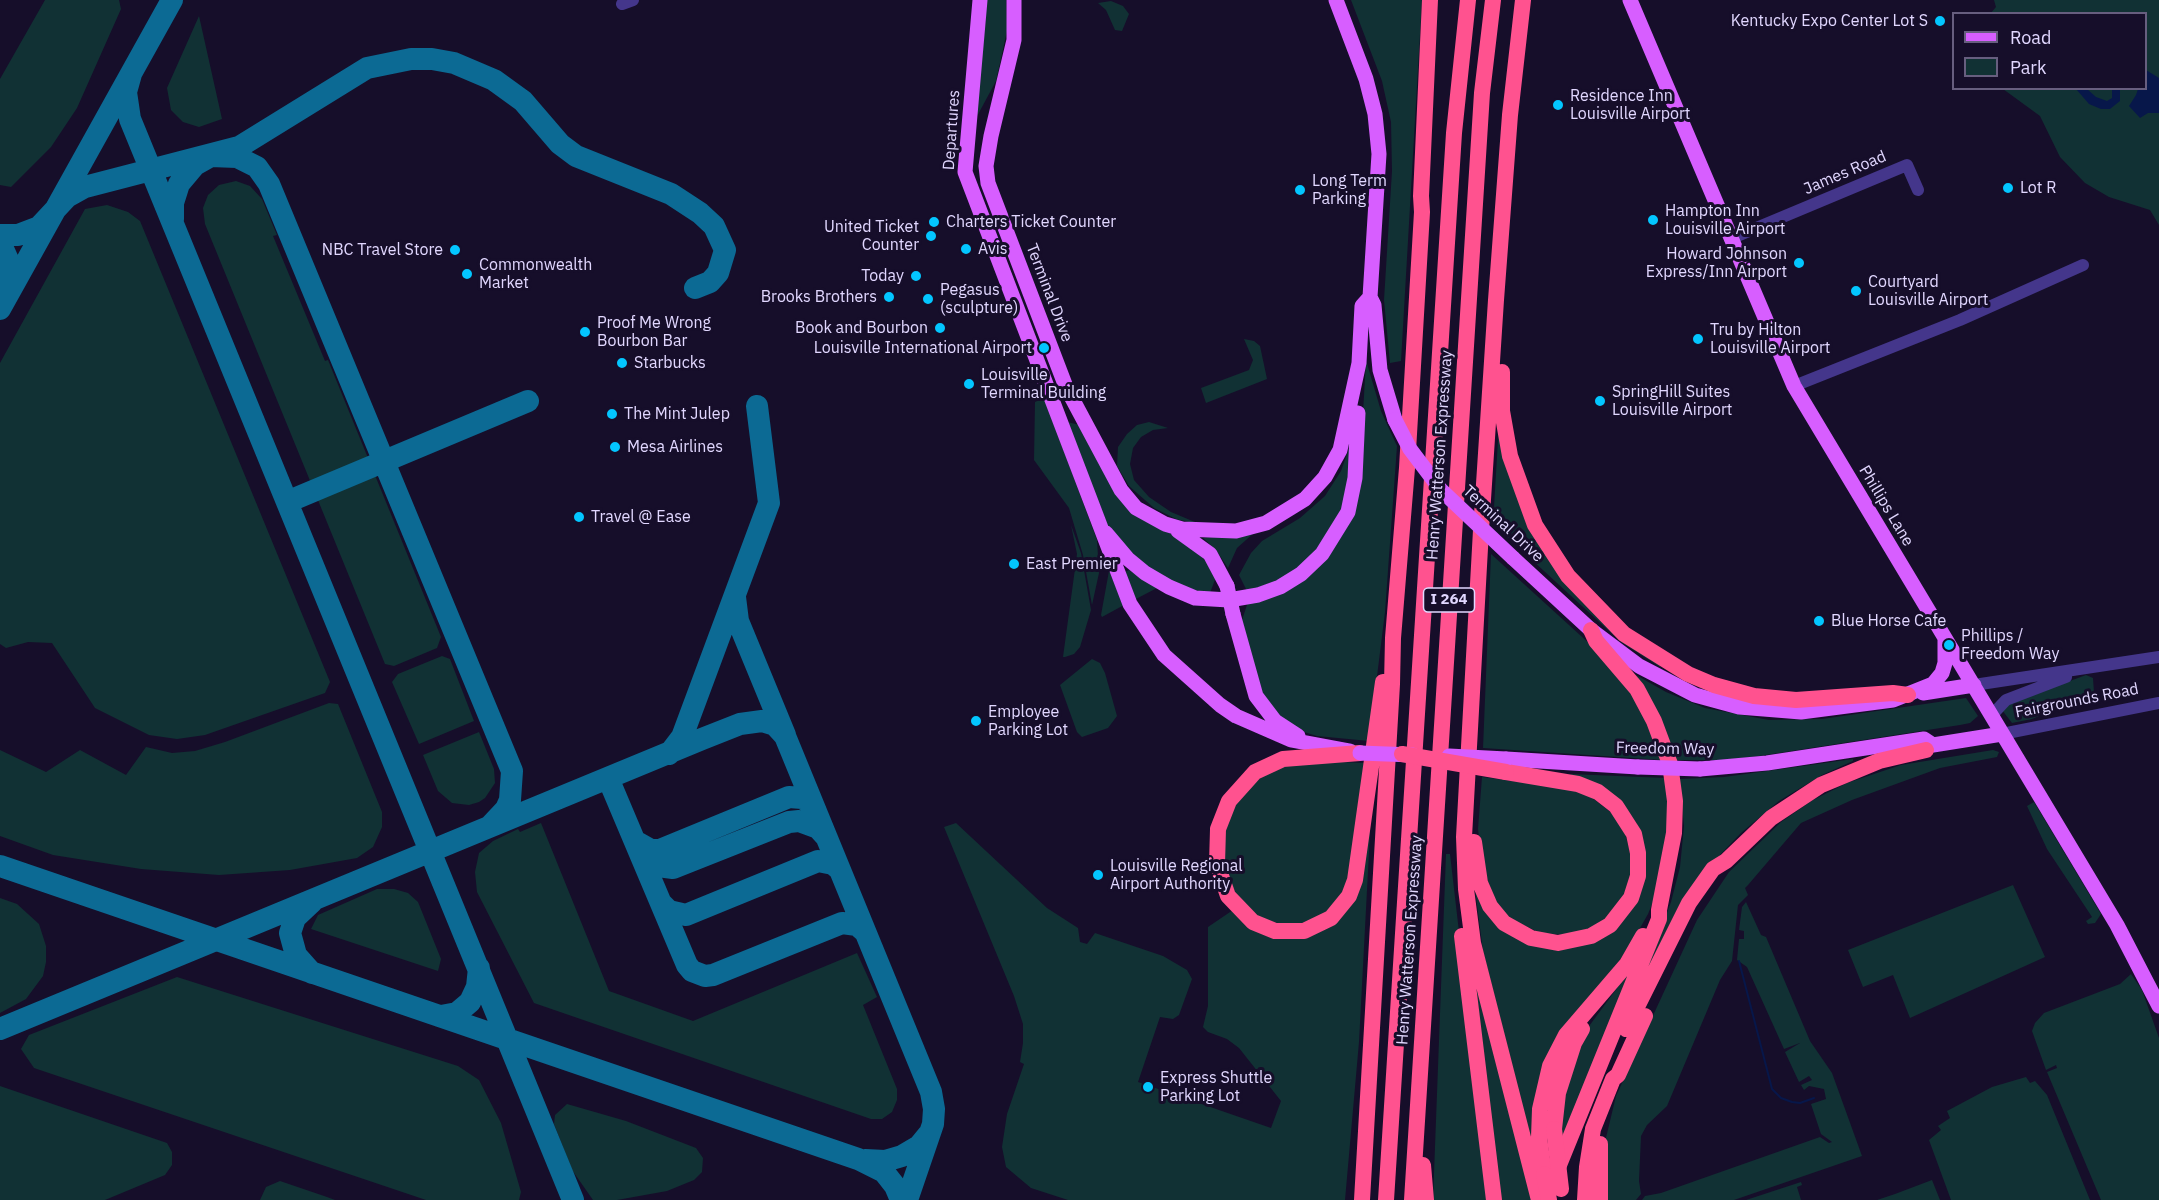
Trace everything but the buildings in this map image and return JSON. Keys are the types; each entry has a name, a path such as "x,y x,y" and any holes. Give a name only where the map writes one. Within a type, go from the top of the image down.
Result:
{"highway":[{"path":"1362,1200 1393,638 1407,468 1422,212 1430,0"},
{"path":"1422,212 1428,197 1440,0"},
{"name":"Henry Watterson Expressway","path":"1386,1200 1454,121 1468,0"},
{"name":"Henry Watterson Expressway","path":"1412,1200 1482,93 1493,0"},
{"path":"1523,0 1511,104 1500,282 1480,530 1465,866 1473,943 1549,1196"},
{"path":"1500,282 1505,302 1503,411 1514,471 1529,511 1545,542 1568,576 1592,604 1624,634 1663,661 1701,680 1736,691 1796,699 1893,693 1908,695"},
{"path":"1549,1196 1576,1121 1659,919 1674,833 1675,801 1670,764 1654,721 1637,688 1596,641 1591,630"},
{"path":"1360,753 1283,759 1255,772 1229,801 1218,829 1217,864 1228,896 1253,922 1275,931 1304,931 1331,918 1350,893 1355,880 1382,684 1393,638"},
{"path":"1575,1129 1689,903 1713,869 1726,861 1771,818 1821,785 1879,761 1930,747"},
{"path":"1402,754 1506,766 1587,787 1616,806 1629,824 1638,853 1635,887 1619,915 1590,936 1558,943 1539,941 1511,928 1490,906 1480,883 1475,854 1474,783 1469,764"},
{"path":"1467,797 1458,868 1458,893 1494,1200"},
{"path":"1600,1200 1598,1175 1600,1141 1618,1075 1681,935 1726,861"},
{"path":"1549,1196 1539,1137 1540,1109 1550,1066 1566,1035 1589,1005 1627,964 1659,910"},
{"path":"1426,1200 1422,1170 1436,959 1428,938"},
{"path":"1353,1200 1368,989 1374,976"},
{"path":"1549,1196 1558,1093 1574,1043 1609,985"},
{"path":"1585,1200 1593,1129 1613,1079 1618,1075"}],"main road":[{"name":"Departures","path":"980,0 965,172 1131,607 1151,639 1175,666 1210,698 1236,716 1291,740 1323,745"},
{"name":"Terminal Drive","path":"1014,0 1014,40 991,136 986,166 987,183 1066,387 1121,490 1136,508 1165,524 1196,531 1236,531 1266,523 1305,500 1326,477 1340,450 1359,363 1362,306 1370,297"},
{"name":"Terminal Drive","path":"1336,0 1366,79 1375,114 1379,154 1370,297 1374,305 1380,370 1395,420 1410,449 1441,490 1591,630"},
{"name":"Phillips Lane","path":"1630,0 1794,386 2132,949 2159,1006"},
{"path":"1101,526 1140,569 1169,587 1195,598 1226,600 1249,597 1290,582 1329,545 1341,527 1352,501 1355,478 1359,363"},
{"path":"1165,524 1198,543 1210,554 1227,586 1250,681 1263,708 1290,732 1323,745 1360,753 1402,754"},
{"path":"1591,630 1627,658 1666,682 1695,695 1739,707 1769,712 1816,711 1893,700 1908,695 1933,684 1942,673 1945,663 1945,639"},
{"path":"1908,695 1974,685"},
{"name":"Freedom Way","path":"1506,766 1700,769 1767,763 1924,739 1930,747 2002,734"}],"street":[{"name":"James Road","path":"1730,239 1907,165 1918,190"},
{"path":"1794,386 1960,320 2083,265"},
{"name":"Fairgrounds Road","path":"1974,685 2159,657"},
{"name":"Fairgrounds Road","path":"1992,715 2006,700 2084,670"},
{"name":"Fairgrounds Road","path":"2002,734 2159,703"}],"green space":[{"path":"45,0 119,0 121,9 77,108 51,147 11,187 0,185 0,79"},
{"path":"985,0 1006,0 1007,31 996,81 975,120 986,17"},
{"path":"1351,0 1422,0 1401,361 1390,363 1384,300 1392,171 1391,122 1382,81"},
{"path":"1994,0 2159,0 2159,225 2150,210 2109,197 2085,183 2060,157 2040,116 2004,90 2147,90 2147,12 1992,12 1996,7"},
{"path":"1111,1 1123,6 1129,14 1122,31 1115,30 1106,10 1098,3"},
{"path":"199,16 222,119 199,127 183,122 171,110 167,88"},
{"path":"236,181 250,186 262,199 277,235 273,236 325,361 328,360 441,637 437,648 394,666 385,664 205,224 203,208 208,195 219,185"},
{"path":"107,205 128,212 140,221 330,682 325,693 205,735 177,739 149,735 95,708 52,643 28,642 6,648 0,644 0,363 85,209"},
{"path":"1244,339 1254,341 1260,346 1267,379 1206,403 1201,388 1249,370 1253,360"},
{"path":"1366,360 1381,411 1397,446 1385,612 1369,741 1317,736 1284,721 1260,691 1242,620 1248,602 1329,553 1361,449"},
{"path":"1044,398 1097,540 1099,573 1092,605 1083,555 1069,508 1034,460 1035,402"},
{"path":"1067,422 1080,425 1156,526 1195,546 1216,577 1210,593 1187,589 1167,582 1119,542 1107,524"},
{"path":"1149,422 1168,428 1153,430 1141,437 1133,448 1130,464 1134,480 1149,497 1171,512 1202,525 1176,519 1154,508 1129,486 1117,466 1118,447 1127,434 1137,425"},
{"path":"1499,423 1537,534 1661,665 1660,667 1621,642 1493,524"},
{"path":"1352,440 1350,482 1339,518 1308,561 1280,580 1247,591 1239,575 1251,553 1262,541 1300,518 1325,496 1341,471"},
{"path":"1071,525 1081,553 1091,610 1080,647 1074,654 1063,657 1077,554"},
{"path":"1255,532 1237,548 1228,568 1216,550 1203,538"},
{"path":"1491,554 1614,666 1635,693 1663,760 1483,748"},
{"path":"1129,570 1157,588 1134,600 1123,573"},
{"path":"1109,571 1124,605 1102,617 1101,615"},
{"path":"442,656 450,659 474,721 419,744 392,682 398,674"},
{"path":"1092,659 1100,663 1105,673 1117,716 1108,728 1082,737 1077,732 1060,685"},
{"path":"1636,675 1666,692 1705,708 1769,720 1822,719 1966,698 1978,716 1970,723 1960,725 1759,756 1723,760 1675,760"},
{"path":"2086,675 2093,678 2094,693 2032,719 2012,723 2002,710 2008,704"},
{"path":"329,703 338,704 382,812 382,827 373,847 357,858 290,870 219,875 141,869 53,855 0,836 0,750 46,772 80,750 126,775 146,747 172,753 195,751"},
{"path":"479,732 494,769 495,783 485,798 479,802 469,805 452,803 438,791 423,755"},
{"path":"1993,750 1999,752 1997,757 1940,768 1852,800 1801,823 1745,888 1748,895 1738,905 1732,961 1720,980 1667,1106 1647,1125 1641,1136 1639,1181 1641,1194 1636,1200 1606,1200 1605,1142 1616,1096 1697,920 1729,872 1781,822 1813,800 1847,783 1901,765"},
{"path":"1853,759 1779,801 1741,833 1719,856 1636,994 1671,902 1680,867 1684,826 1679,779 1724,777"},
{"path":"1366,763 1350,879 1335,906 1316,919 1298,924 1281,924 1260,918 1237,897 1225,870 1225,825 1243,791 1280,764"},
{"path":"1570,774 1666,778 1669,831 1655,897 1648,914 1627,951 1590,997 1534,1152 1483,951 1473,874 1483,902 1545,946 1626,913 1637,824 1620,800"},
{"path":"1482,777 1582,790 1622,821 1634,867 1623,899 1606,919 1591,929 1567,935 1540,933 1511,919 1503,912 1492,894 1482,863 1478,829"},
{"path":"2034,802 2101,914 2095,923 2088,924 2086,921 2092,917 2047,849 2027,806"},
{"path":"1371,814 1359,1042 1345,1200 1068,1200 1031,1188 1006,1167 1002,1147 1007,1114 1024,1064 1020,1062 1023,1024 1014,996 944,827 956,823 1047,908 1078,928 1080,942 1087,944 1095,933 1163,956 1187,970 1192,979 1179,1015 1173,1019 1160,1017 1138,1082 1271,1128 1281,1101 1239,1048 1203,1027 1208,1006 1208,927 1233,910 1281,935 1333,922"},
{"path":"541,823 609,991 693,1021 857,953 877,997 863,1005 897,1089 897,1100 892,1112 882,1119 871,1119 534,1003 477,892 475,872 479,853 493,841 518,829 520,832"},
{"path":"1446,854 1450,854 1490,1200 1433,1200"},
{"path":"2013,885 2045,957 1910,1018 1893,975 1863,987 1848,950"},
{"path":"377,889 394,889 408,893 418,902 441,959 438,971 311,929 318,915"},
{"path":"0,898 17,904 39,924 46,946 46,962 43,976 26,999 0,1013"},
{"path":"1746,902 1761,935 1766,937 1810,1041 1832,1073 1862,1156 1734,1200 1642,1200 1645,1196 1661,1193 1820,1137 1829,1143 1832,1142 1821,1134 1811,1104 1826,1099 1824,1089 1809,1086 1804,1090 1801,1085 1812,1080 1809,1076 1799,1082 1785,1052 1800,1043 1784,1049 1747,967 1737,960 1739,939 1744,939 1744,931 1739,930 1742,907"},
{"path":"1634,965 1561,1141 1562,1106 1584,1033"},
{"path":"2131,974 2142,990 2159,1038 2159,1200 2101,1200 2047,1072 2057,1068 2056,1065 2046,1070 2032,1031 2035,1023 2044,1013 2120,984"},
{"path":"177,977 458,1066 479,1080 501,1123 521,1192 519,1200 426,1200 34,1068 21,1049 29,1035"},
{"path":"1475,979 1532,1200 1500,1200"},
{"path":"2026,1077 2030,1083 2035,1081 2047,1095 2090,1200 1951,1200 1929,1140 1941,1130 1938,1126 1950,1118 1947,1111 1992,1087"},
{"path":"0,1086 167,1143 172,1152 172,1165 165,1175 105,1200 0,1200"},
{"path":"567,1104 626,1121 696,1148 703,1158 702,1172 694,1180 667,1191 617,1200 593,1200 572,1170 554,1124 555,1115"},
{"path":"1932,1180 1940,1200 1877,1200 1895,1194"},
{"path":"280,1181 335,1200 260,1200 266,1187"},
{"path":"1801,1182 1802,1185 1797,1187 1801,1200 1746,1200"}],"shaded area":[{"path":"2147,71 2159,78 2159,113 2148,113 2140,118 2129,106 2138,90 2147,90"},
{"path":"2077,90 2088,90 2096,97 2107,101 2112,98 2112,90 2120,90 2120,101 2110,109 2101,109 2089,104"}],"waterway":[{"path":"1739,961 1772,1089 1781,1098 1792,1102 1800,1103 1814,1098"}],"taxiway":[{"path":"0,309 172,0"},
{"path":"0,235 18,235 39,227 67,197 85,187 239,147 367,68 411,59 432,59 454,63 494,80 523,101 560,144 576,156 671,194 700,213 714,226 725,250 718,273 710,282 695,288"},
{"path":"131,74 126,92 130,119 573,1200"},
{"path":"173,219 173,203 179,184 195,165 211,156 237,157 257,167 269,184 512,771 510,800 506,809 491,825"},
{"path":"0,242 11,267 9,290"},
{"path":"287,502 528,401"},
{"path":"669,754 682,737 769,503 757,406"},
{"path":"735,597 738,621 785,735"},
{"path":"0,1029 702,739 740,724 762,721 775,725 785,736 931,1092 934,1109 933,1124 907,1200"},
{"path":"608,778 687,965 692,971 705,976 713,975 842,923 857,925 865,932"},
{"path":"635,841 651,850 660,850 789,797 802,798 813,805"},
{"path":"640,853 658,866 673,868 789,822 799,821 818,828 827,838"},
{"path":"661,903 669,911 686,915 818,861 833,864 839,869"},
{"path":"0,866 858,1159 884,1172 895,1186 901,1200"},
{"path":"312,902 295,918 290,933 296,955 312,973"},
{"path":"441,1016 457,1013 470,1002 477,987 479,968"},
{"path":"865,1160 885,1161 902,1156 919,1146 928,1135"}],"place":[{"name":"Kentucky Expo Center Lot S","path":"1940,21"},
{"name":"Residence Inn Louisville Airport","path":"1558,105"},
{"name":"Lot R","path":"2008,188"},
{"name":"Long Term Parking","path":"1300,190"},
{"name":"Hampton Inn Louisville Airport","path":"1653,220"},
{"name":"Charters Ticket Counter","path":"934,222"},
{"name":"United Ticket Counter","path":"931,236"},
{"name":"Avis","path":"966,249"},
{"name":"NBC Travel Store","path":"455,250"},
{"name":"Howard Johnson Express/Inn Airport","path":"1799,263"},
{"name":"Commonwealth Market","path":"467,274"},
{"name":"Today","path":"916,276"},
{"name":"Courtyard Louisville Airport","path":"1856,291"},
{"name":"Brooks Brothers","path":"889,297"},
{"name":"Pegasus (sculpture)","path":"928,299"},
{"name":"Book and Bourbon","path":"940,328"},
{"name":"Proof Me Wrong Bourbon Bar","path":"585,332"},
{"name":"Tru by Hilton Louisville Airport","path":"1698,339"},
{"name":"Louisville International Airport","path":"1044,348"},
{"name":"Starbucks","path":"622,363"},
{"name":"Louisville Terminal Building","path":"969,384"},
{"name":"SpringHill Suites Louisville Airport","path":"1600,401"},
{"name":"The Mint Julep","path":"612,414"},
{"name":"Mesa Airlines","path":"615,447"},
{"name":"Travel @ Ease","path":"579,517"},
{"name":"East Premier","path":"1014,564"},
{"name":"Blue Horse Cafe","path":"1819,621"},
{"name":"Phillips / Freedom Way","path":"1949,645"},
{"name":"Employee Parking Lot","path":"976,721"},
{"name":"Louisville Regional Airport Authority","path":"1098,875"},
{"name":"Express Shuttle Parking Lot","path":"1148,1087"}]}
